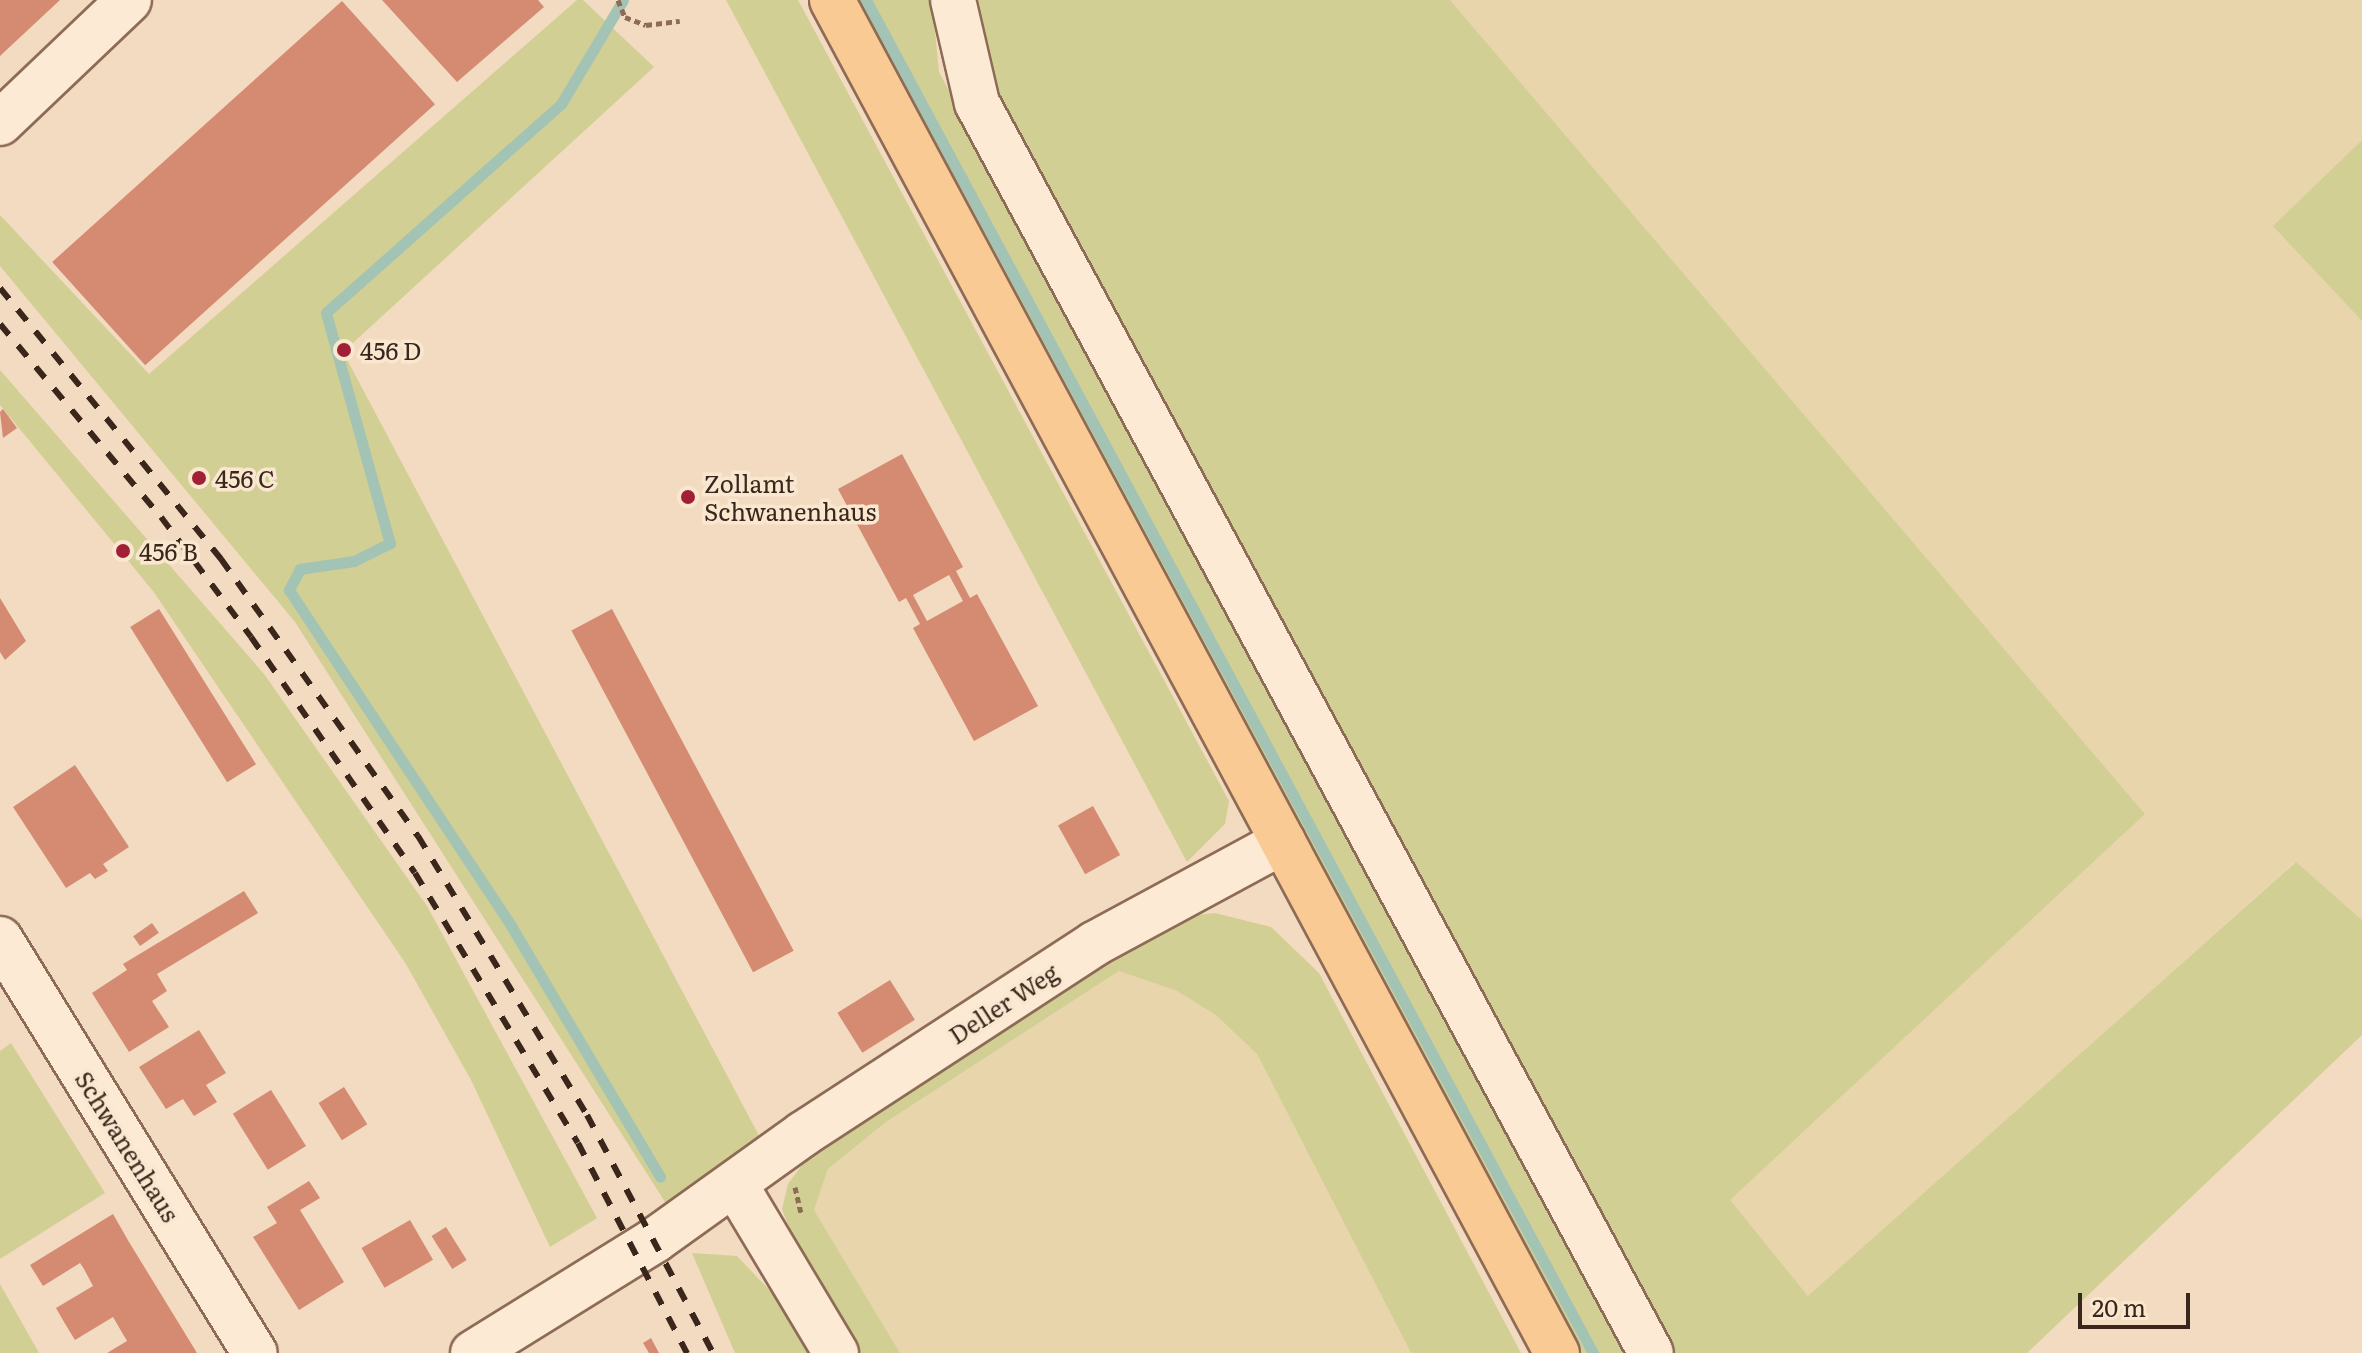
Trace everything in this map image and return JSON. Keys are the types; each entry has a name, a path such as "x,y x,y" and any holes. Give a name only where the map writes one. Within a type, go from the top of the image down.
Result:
{"main road":[{"path":"832,0 1557,1353"}],"street":[{"path":"0,123 129,0"},
{"path":"953,0 977,103 1651,1353"},
{"name":"Deller Weg","path":"473,1353 736,1186 803,1134 1094,944 1283,842"},
{"name":"Schwanenhaus","path":"0,939 255,1353"},
{"path":"736,1186 836,1353"}],"path":[{"path":"618,0 625,17 646,25 680,21"}],"shaded area":[{"path":"577,0 583,0 654,67 343,352 765,1147 667,1205 295,622 0,266 0,215 149,374"},
{"path":"726,0 798,0 1229,801 1225,824 1187,862"},
{"path":"856,0 932,0 939,72 1629,1353 1580,1353"},
{"path":"978,0 1450,0 2145,814 1730,1200 1808,1296 2296,862 2362,920 2362,1035 2027,1353 1672,1353 1000,111 975,18"},
{"path":"1450,0 2362,0 2362,140 2274,226 2362,321 2362,920 2295,862 1809,1297 1729,1200 2145,814"},
{"path":"2362,140 2362,321 2273,226"},
{"path":"0,370 264,674 427,906 597,1218 550,1247 471,1080 406,964 153,591 0,405"},
{"path":"1215,913 1271,927 1319,973 1521,1353 1411,1353 1257,1054 1216,1015 1177,991 1119,971 886,1122 828,1169 814,1210 900,1353 860,1353 796,1246 782,1209 788,1184 815,1147 1170,918"},
{"path":"1119,971 1177,991 1217,1015 1257,1054 1411,1353 900,1353 814,1210 828,1169 886,1122"},
{"path":"11,1043 105,1193 0,1259 0,1051"},
{"path":"692,1253 737,1256 793,1315 816,1353 735,1353"},
{"path":"0,1284 39,1353 0,1353"}],"building":[{"path":"0,0 60,0 0,56"},
{"path":"382,0 538,0 544,7 457,82"},
{"path":"342,1 435,104 145,365 52,262"},
{"path":"3,409 17,428 3,438 0,412"},
{"path":"902,454 963,567 956,571 970,598 977,594 1038,706 974,741 913,628 920,624 906,598 899,602 838,489","holes":["949,575 963,601 927,621 913,595"]},
{"path":"0,598 26,641 5,660 0,652"},
{"path":"159,609 256,764 227,782 130,627"},
{"path":"612,609 794,951 753,972 571,631"},
{"path":"75,765 129,847 103,864 108,871 95,879 90,873 66,888 13,807"},
{"path":"1093,806 1120,855 1085,874 1058,825"},
{"path":"244,891 258,913 157,974 167,991 152,1001 169,1027 129,1052 92,993 127,970 123,964"},
{"path":"152,923 159,933 140,946 133,936"},
{"path":"890,980 915,1020 862,1053 837,1013"},
{"path":"199,1030 226,1073 206,1085 217,1102 194,1116 183,1099 166,1109 139,1067"},
{"path":"344,1087 367,1124 342,1140 319,1103"},
{"path":"271,1090 306,1146 268,1170 233,1114"},
{"path":"309,1181 320,1198 300,1210 344,1282 299,1310 253,1237 277,1223 267,1207"},
{"path":"113,1214 197,1353 107,1353 127,1341 113,1317 75,1340 64,1322 56,1308 93,1286 84,1269 80,1263 43,1286 30,1265"},
{"path":"410,1220 433,1260 385,1288 362,1248"},
{"path":"446,1227 467,1260 452,1269 432,1236"},
{"path":"651,1338 659,1353 649,1353 643,1343"}],"waterway":[{"path":"623,0 561,104 326,313 390,543 354,561 300,569 289,590 510,924 660,1177"},
{"path":"866,0 1593,1353"}],"railway":[{"path":"0,288 221,559 418,836 587,1115 713,1353"},
{"path":"0,324 161,517 251,637 415,873 578,1143 687,1353"}],"place":[{"name":"456 D","path":"344,350"},
{"name":"456 C","path":"199,478"},
{"name":"Zollamt Schwanenhaus","path":"688,497"},
{"name":"456 B","path":"123,551"}]}
